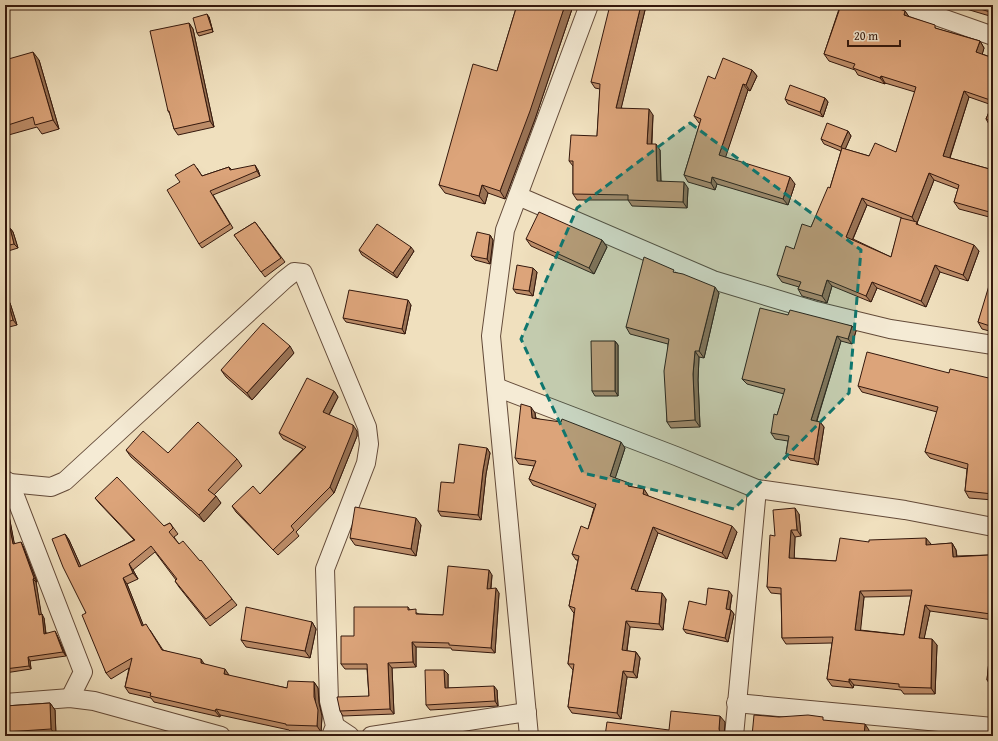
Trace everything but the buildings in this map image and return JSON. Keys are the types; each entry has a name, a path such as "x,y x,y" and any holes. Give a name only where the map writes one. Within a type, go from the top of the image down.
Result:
{"street":[{"path":"529,736 492,336 505,230 589,5"},
{"path":"905,5 993,36"},
{"path":"518,196 713,280 816,311 890,329 993,345"},
{"path":"70,698 83,672 8,482 51,487 65,481 284,280 294,272 303,273 367,427 369,444 366,463 325,569 329,701 333,731 350,736"},
{"path":"496,387 676,456 757,489 905,510 993,527"},
{"path":"734,736 757,489"},
{"path":"5,703 70,698 94,701 221,736"},
{"path":"736,703 925,729 993,727"},
{"path":"371,736 527,712"}],"highlighted area":[{"path":"690,123 861,250 849,393 734,509 583,473 521,339 577,208"}]}
